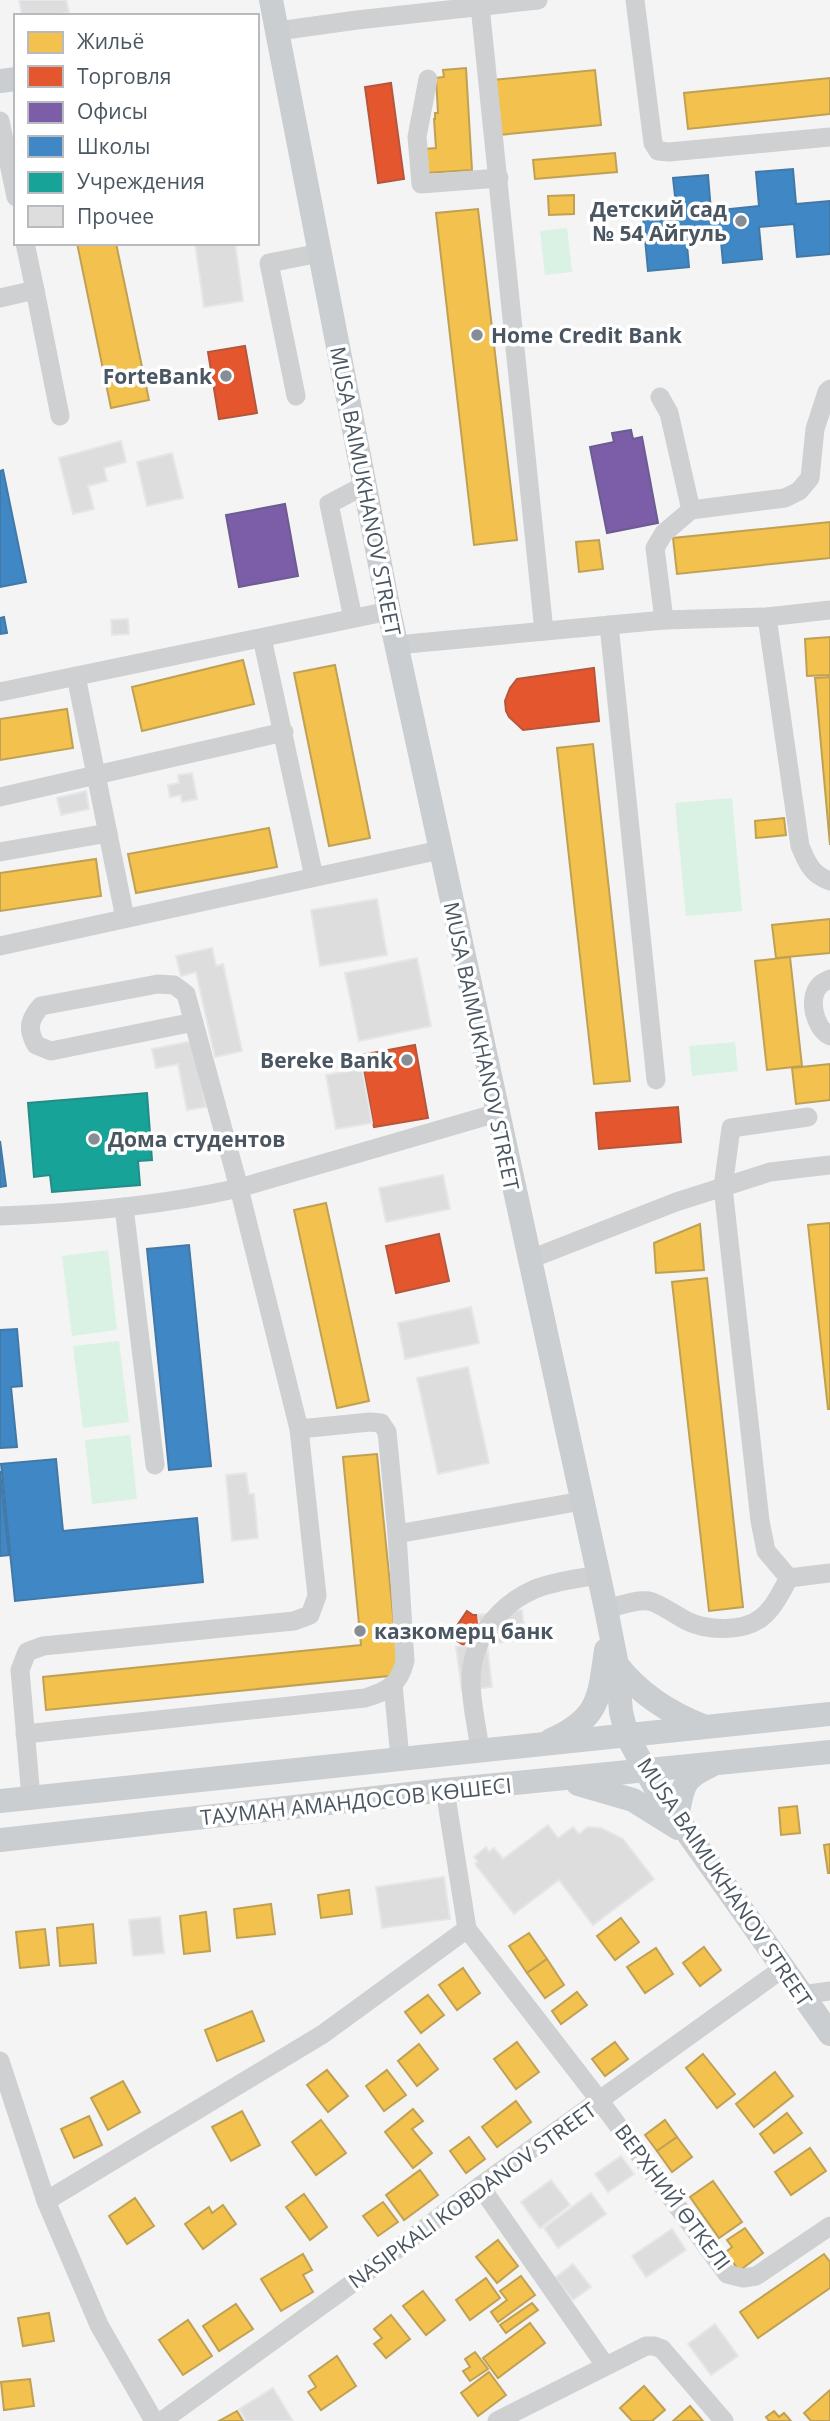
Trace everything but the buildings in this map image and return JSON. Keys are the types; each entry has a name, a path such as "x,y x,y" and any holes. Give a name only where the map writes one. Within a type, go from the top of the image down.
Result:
{"main road":[{"name":"MUSA BAIMUKHANOV STREET","path":"271,0 268,33 320,253 396,645 608,1620 627,1736 655,1787 830,2034"},
{"path":"541,1744 569,1732 585,1720 598,1693 608,1620"},
{"path":"617,1665 631,1683 678,1716 706,1727"},
{"name":"ТАУМАН АМАНДОСОВ КӨШЕСІ","path":"0,1801 830,1714"},
{"name":"ТАУМАН АМАНДОСОВ КӨШЕСІ","path":"0,1840 444,1790 830,1752"},
{"path":"559,1779 634,1800 684,1827 683,1788 694,1773 712,1764"}],"street":[{"path":"268,33 471,5 538,0"},
{"path":"635,0 653,143 658,151 830,137"},
{"path":"471,5 499,178 544,631"},
{"path":"428,79 417,137 421,184 499,178"},
{"path":"0,121 14,188"},
{"path":"25,245 60,416"},
{"path":"296,396 269,263 320,253"},
{"path":"0,298 35,290"},
{"path":"664,620 655,548 664,533 691,510 786,498 799,491 810,478 815,429 830,389"},
{"path":"660,397 669,413 691,510"},
{"path":"353,618 329,504 365,485"},
{"path":"396,645 664,620 767,617 830,610"},
{"path":"0,692 389,611"},
{"path":"767,617 800,846 810,868 821,878 830,881"},
{"path":"609,625 656,1080"},
{"path":"262,638 314,877"},
{"path":"76,676 125,918"},
{"path":"0,797 284,732"},
{"path":"0,852 108,833"},
{"path":"0,946 440,850"},
{"path":"830,979 820,985 813,998 817,1024 830,1036"},
{"path":"31,1798 20,1670 27,1653 43,1646 294,1621 310,1615 317,1596 299,1430 239,1188 194,1022 186,994 174,985 158,984 41,1006 32,1017 29,1032 36,1045 51,1051 194,1022"},
{"path":"0,1216 124,1207 200,1197 496,1113"},
{"path":"789,1578 766,1551 760,1521 723,1187 731,1128 808,1117"},
{"path":"528,1260 676,1202 770,1172 830,1165"},
{"path":"124,1207 155,1465"},
{"path":"25,1734 365,1698 380,1693 402,1676 405,1661 387,1432 381,1423 370,1422 299,1430"},
{"path":"397,1534 582,1501"},
{"path":"789,1578 830,1573"},
{"path":"481,1750 471,1682 473,1658 485,1629 505,1607 535,1589 598,1575"},
{"path":"608,1620 645,1600 656,1603 695,1625 727,1630 759,1620 771,1608 789,1578"},
{"path":"393,1685 400,1759"},
{"path":"46,2201 323,2034 467,1929 444,1790"},
{"name":"ВЕРХНИЙ ӨТКЕЛІ","path":"467,1929 600,2101 727,2274 743,2278 756,2276 830,2226"},
{"name":"NASIPKALI KOBDANOV STREET","path":"162,2421 354,2282 480,2186 782,1969"},
{"path":"801,1995 830,1991"},
{"path":"0,2062 46,2201 99,2325 154,2421"},
{"path":"480,2186 606,2365"},
{"path":"496,2421 646,2346 662,2349 724,2421"}],"green space":[{"path":"567,228 572,272 545,275 540,231"},
{"path":"732,798 742,911 686,916 675,803"},
{"path":"735,1042 738,1071 692,1076 689,1046"},
{"path":"108,1250 117,1330 72,1336 62,1256"},
{"path":"119,1341 129,1422 83,1428 73,1346"},
{"path":"130,1435 137,1499 92,1504 85,1440"}],"place":[{"name":"Детский сад № 54 Айгуль","path":"741,221"},
{"name":"Home Credit Bank","path":"477,335"},
{"name":"ForteBank","path":"226,376"},
{"name":"Bereke Bank","path":"407,1060"},
{"name":"Дома студентов","path":"94,1139"},
{"name":"казкомерц банк","path":"360,1631"}]}
